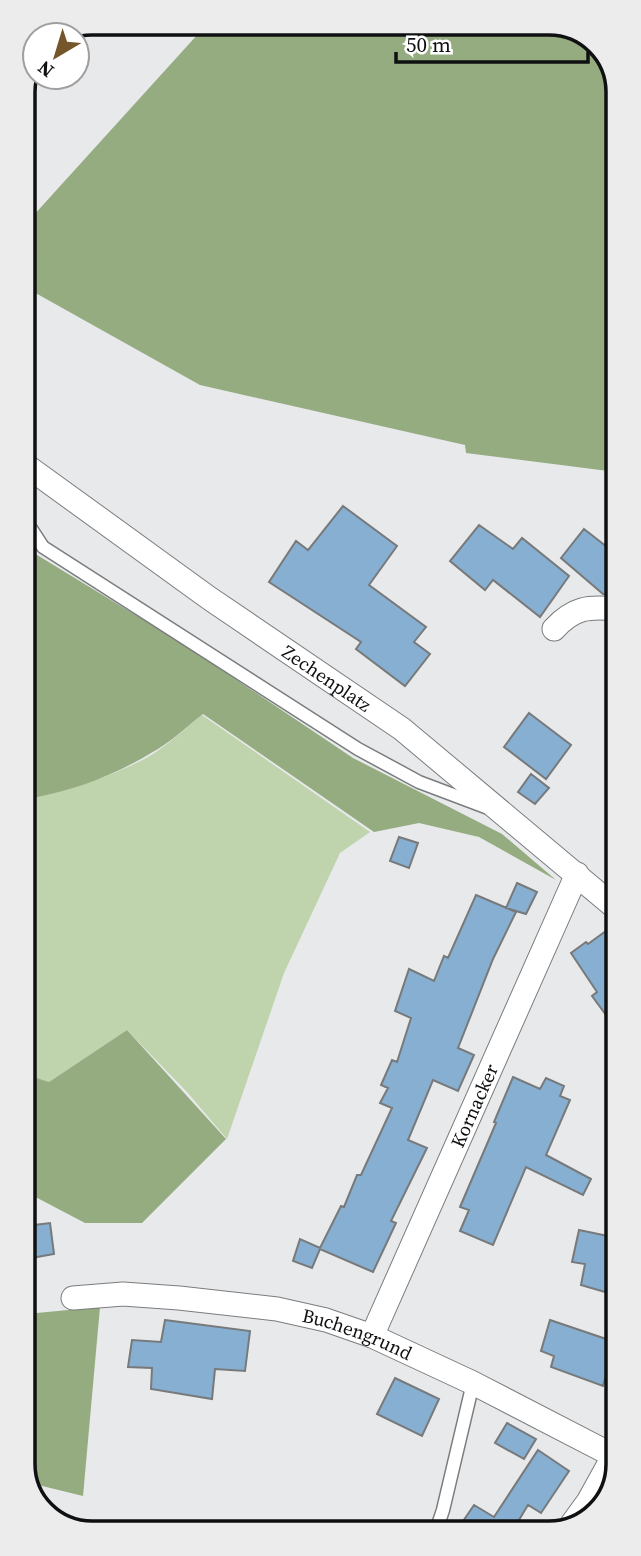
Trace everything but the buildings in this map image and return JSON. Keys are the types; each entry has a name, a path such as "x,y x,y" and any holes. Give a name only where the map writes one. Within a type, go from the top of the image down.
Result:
{"street":[{"name":"Zechenplatz","path":"35,472 209,598 402,729 606,899"},
{"path":"554,629 567,614 606,608"},
{"name":"Kornacker","path":"372,1336 577,874"},
{"name":"Buchengrund","path":"73,1298 123,1294 277,1308 326,1320 372,1336 473,1383 606,1451"}],"lane":[{"path":"35,535 43,547 358,749 419,782 505,813"},
{"path":"439,1521 473,1383"}],"green space":[{"path":"197,35 553,35 574,41 596,60 606,85 606,471 466,453 465,445 200,385 35,293 35,214"},
{"path":"35,554 183,644 353,758 502,834 556,880 479,837 419,823 374,832 203,714 165,745 121,769 74,788 35,797"},
{"path":"202,715 370,832 340,853 284,973 227,1139 187,1092 127,1030 49,1082 35,1077 35,798 74,787 128,767 174,739"},
{"path":"127,1030 226,1139 142,1223 85,1223 35,1197 35,1077 49,1082"},
{"path":"100,1307 83,1496 40,1485 36,1475 35,1313"}]}
